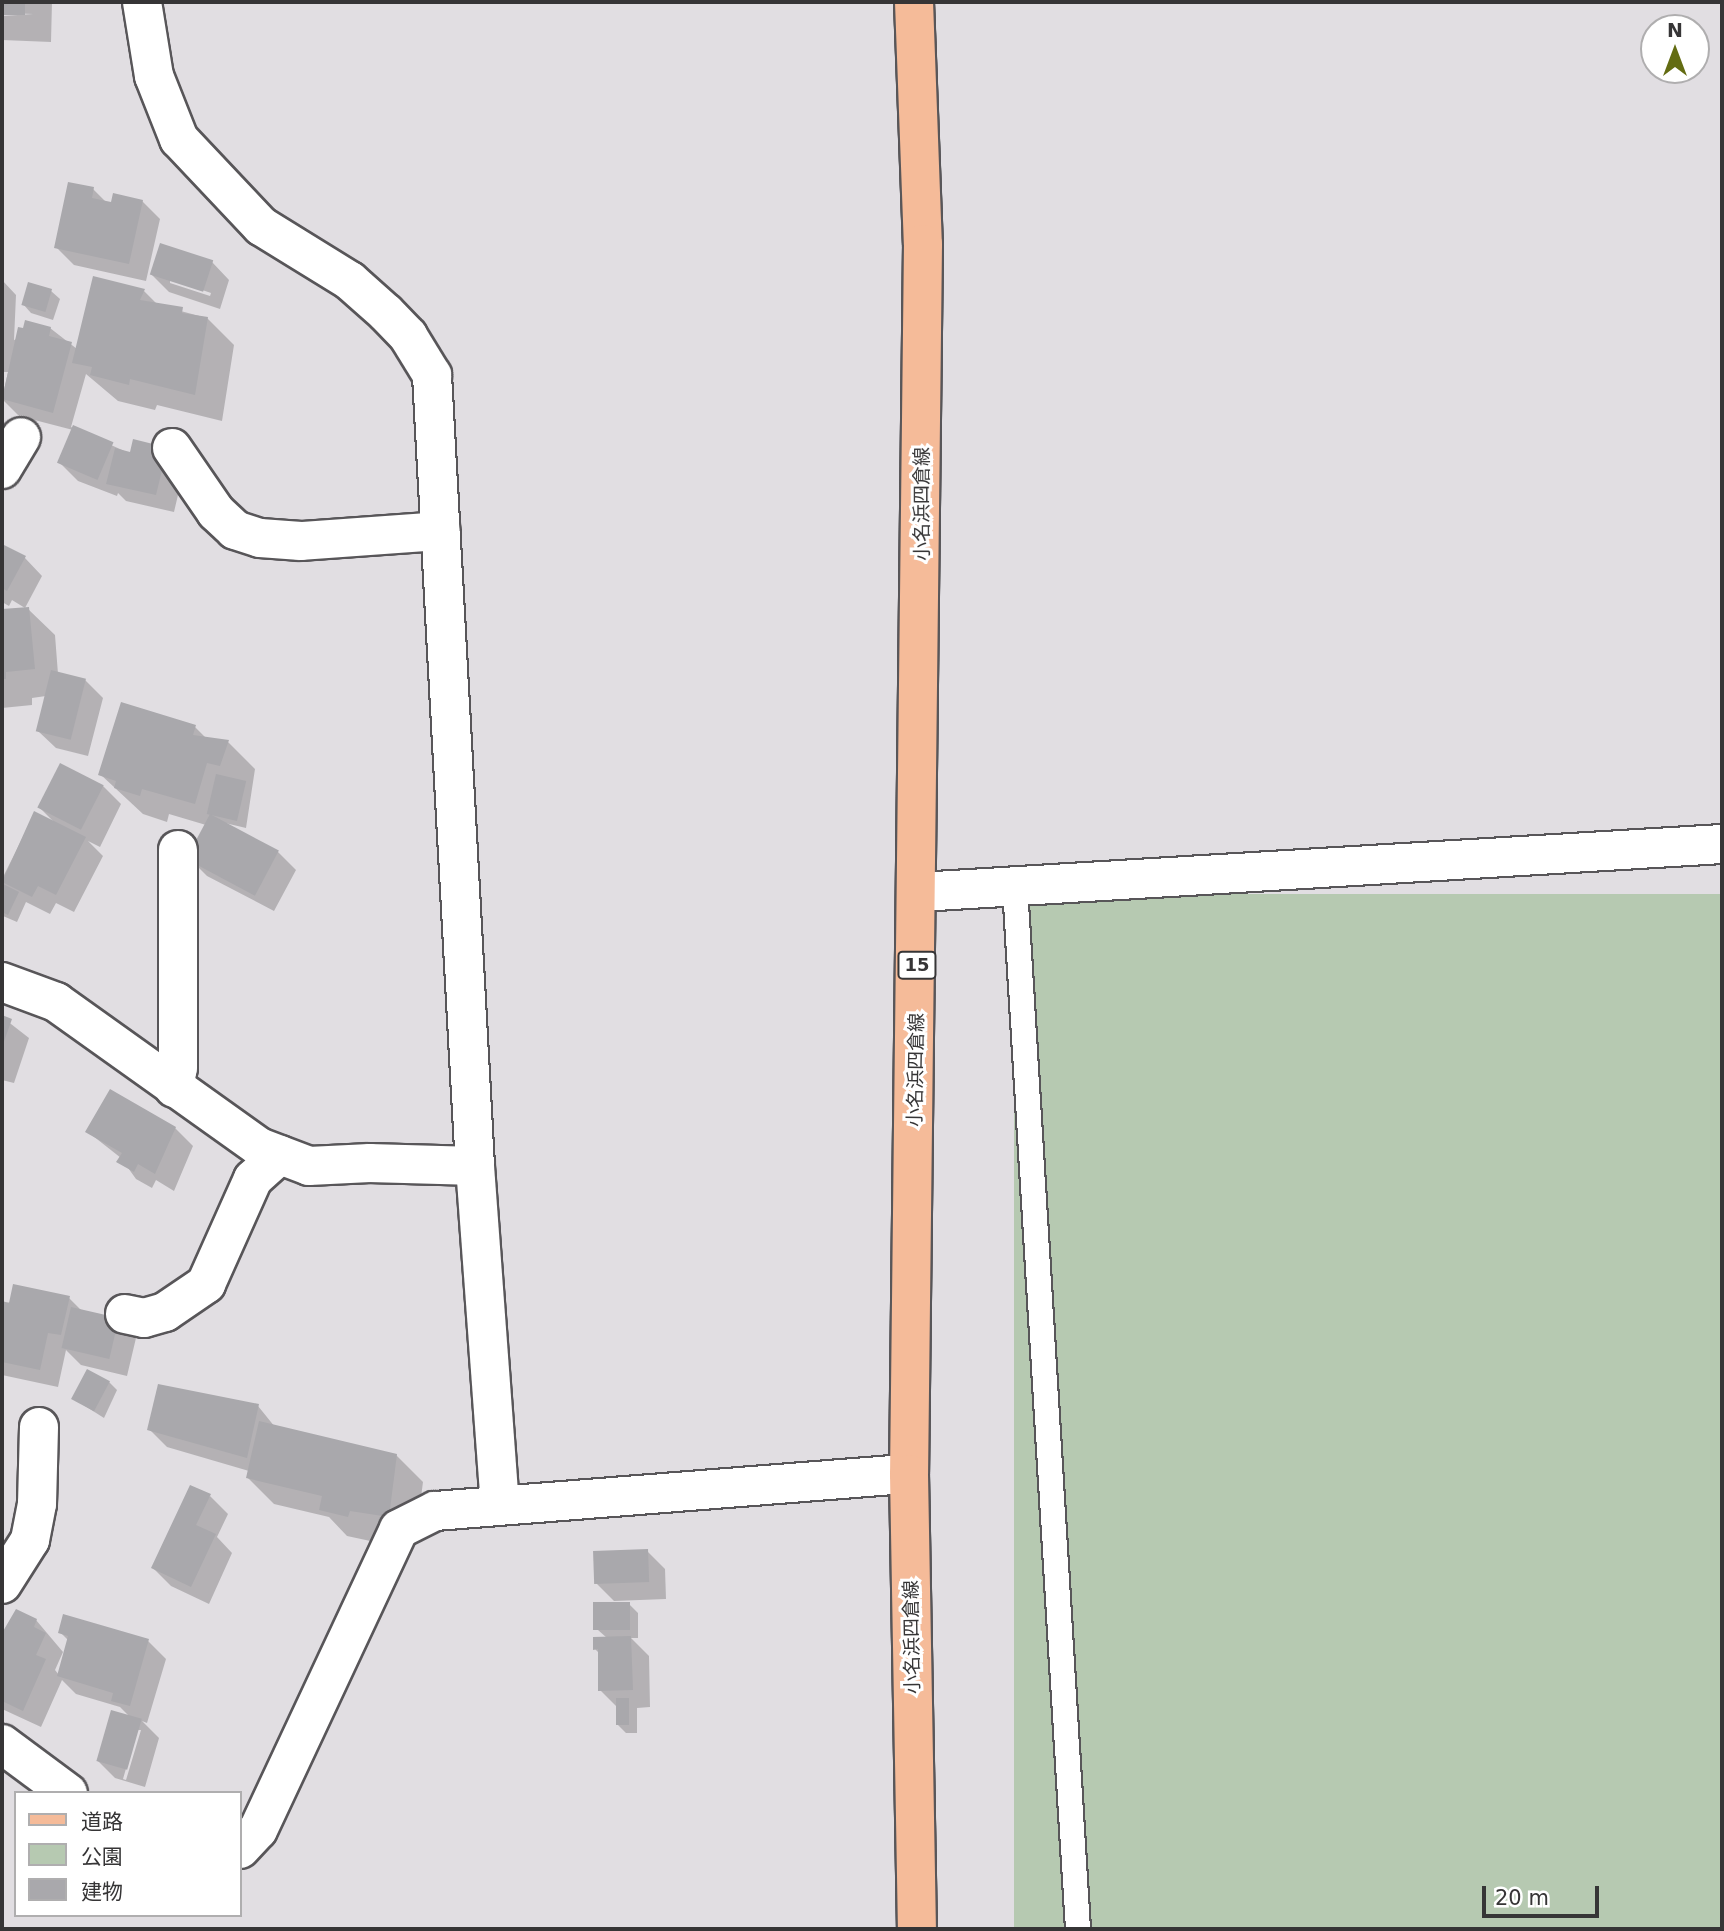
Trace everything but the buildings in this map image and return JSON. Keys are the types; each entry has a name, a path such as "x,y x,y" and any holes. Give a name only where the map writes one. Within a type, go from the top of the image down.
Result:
{"main road":[{"name":"小名浜四倉線","path":"914,2 923,244 919,892 909,1474 917,1929"}],"street":[{"path":"142,2 154,76 179,139 261,226 349,281 386,313 408,336 432,375 475,1167 500,1504"},
{"path":"2,469 21,436"},
{"path":"172,448 216,512 235,530 301,541 441,531"},
{"path":"919,892 1722,844"},
{"path":"174,1088 178,1068 178,850"},
{"path":"2,982 56,1002 259,1147 309,1166 370,1163 475,1167"},
{"path":"125,1314 144,1318 165,1312 206,1284 253,1179 280,1155"},
{"path":"2,1584 30,1540 37,1504 39,1427"},
{"path":"242,1847 258,1830 399,1528 435,1511 500,1504 909,1474"},
{"path":"2,1744 65,1791"}],"lane":[{"path":"1015,887 1078,1929"}],"green space":[{"path":"1014,894 1722,894 1722,1929 1014,1929"}]}
